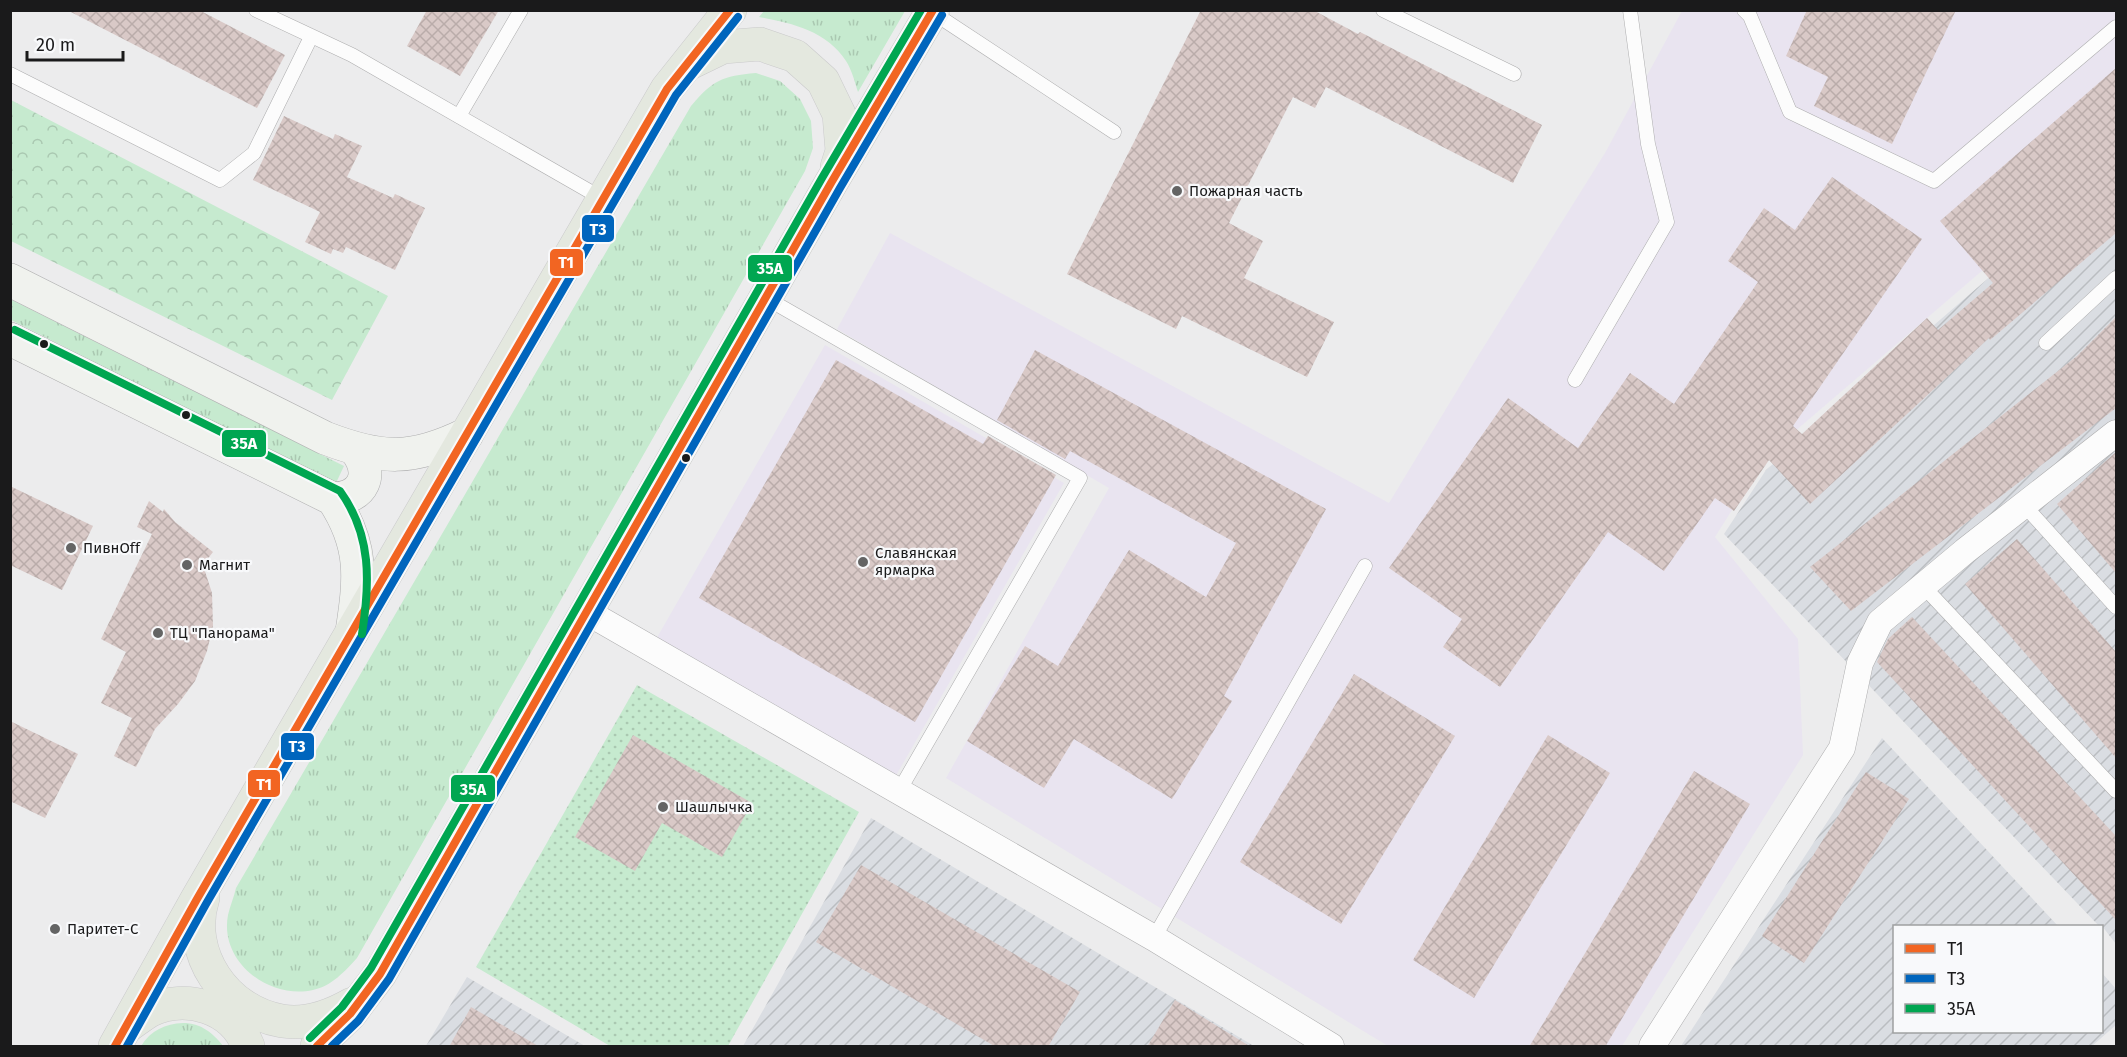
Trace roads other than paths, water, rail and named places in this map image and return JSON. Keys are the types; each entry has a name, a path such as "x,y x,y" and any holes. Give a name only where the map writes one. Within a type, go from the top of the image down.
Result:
{"main road":[{"path":"120,1037 210,877 603,199 678,74 730,10"},
{"path":"318,1047 370,989 831,183 932,11"},
{"path":"678,74 691,62 723,47 760,44 795,56 823,81 839,114 842,151 831,183"},
{"path":"10,280 326,438 356,450 409,455 444,446 467,434"},
{"path":"11,342 333,500 345,517 353,536 358,562 358,593 352,632"},
{"path":"333,500 354,493 364,479 366,466 356,450"},
{"path":"210,877 198,913 201,949 218,983 247,1009 283,1021 322,1018 357,1001 370,989"},
{"path":"120,1037 149,1012 161,1007 205,1005 220,1012 234,1023 242,1032 248,1047"}],"street":[{"path":"1652,1047 1842,748 1860,663 1880,622 2116,434"},
{"path":"587,612 1154,938 1331,1047"}],"lane":[{"path":"256,10 352,55 603,199"},
{"path":"459,116 521,10"},
{"path":"1383,10 1514,74"},
{"path":"1575,380 1667,222 1648,144 1630,10"},
{"path":"1744,10 1750,16 1790,112 1934,180 2116,27"},
{"path":"932,11 1114,132"},
{"path":"10,74 220,180 254,153 311,37"},
{"path":"2046,343 2116,278"},
{"path":"766,298 1080,478 899,791"},
{"path":"2024,505 2116,608"},
{"path":"1154,938 1365,566"},
{"path":"1923,586 2116,791"}],"place":[{"name":"Пожарная часть","path":"1177,191"},
{"name":"ПивнOff","path":"71,548"},
{"name":"Славянская ярмарка","path":"863,562"},
{"name":"Магнит","path":"187,565"},
{"name":"ТЦ \"Панорама\"","path":"158,633"},
{"name":"Шашлычка","path":"663,807"},
{"name":"Паритет-С","path":"55,929"}]}
